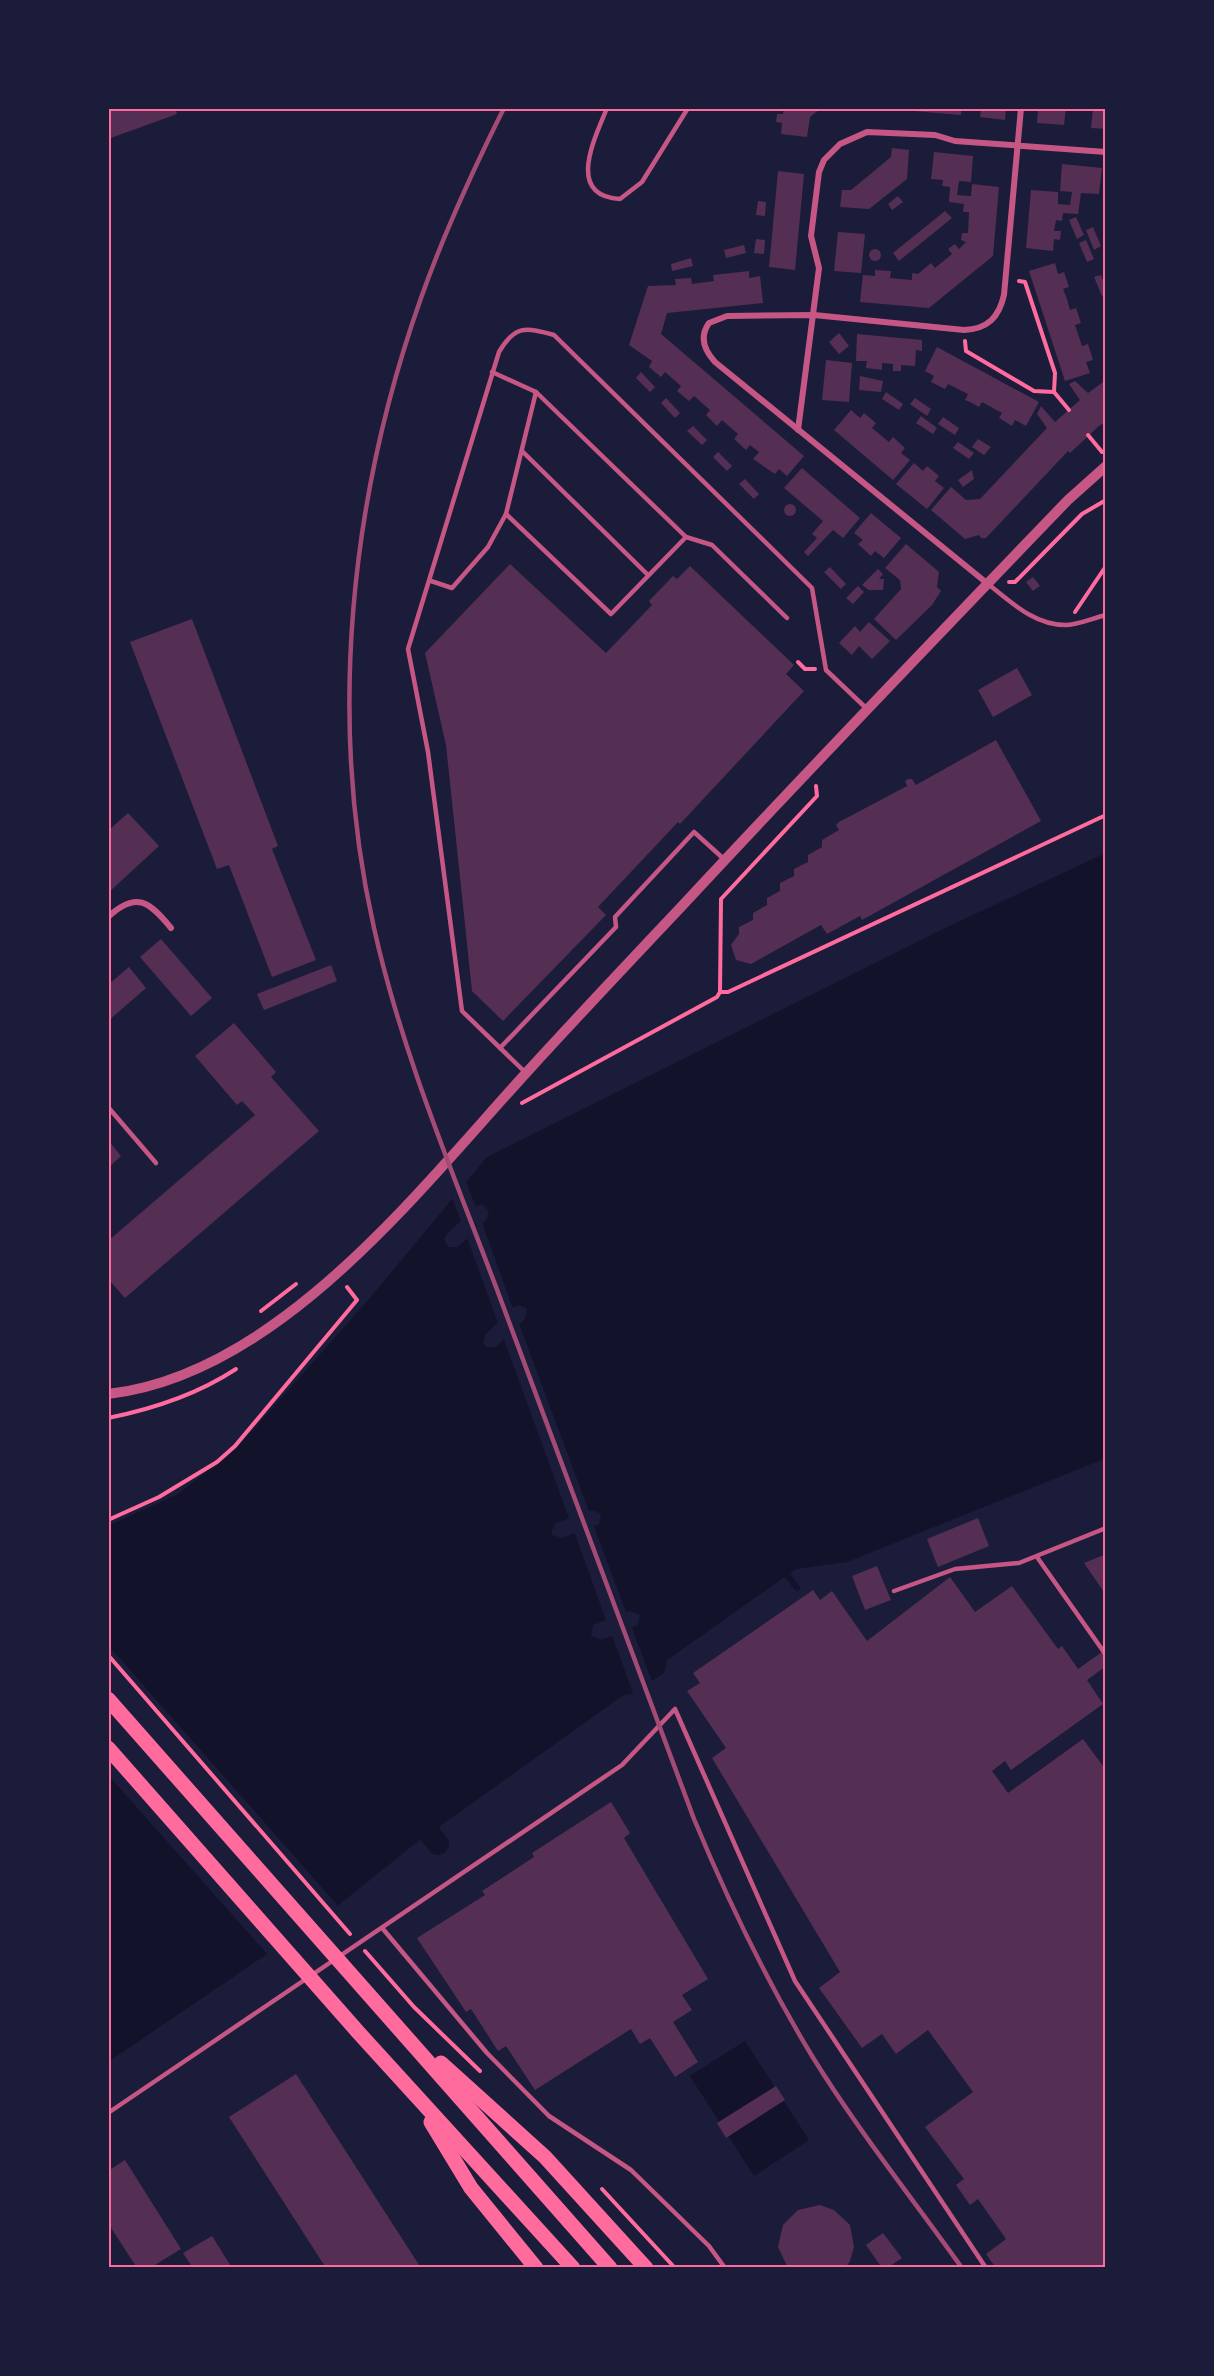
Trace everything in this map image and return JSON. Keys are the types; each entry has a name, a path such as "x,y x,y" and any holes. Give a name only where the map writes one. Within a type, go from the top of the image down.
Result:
{"main road":[{"path":"108,1699 411,2039 610,2268"},
{"path":"108,1748 418,2098 573,2268"},
{"path":"411,2039 471,2088 544,2157 646,2268"},
{"path":"418,2098 471,2188 536,2268"}],"street":[{"path":"988,584 715,362 704,346 703,337 710,323 727,316 814,315 964,330 975,330 991,322 1002,305 1006,280 1021,108"},
{"path":"798,430 819,268 811,237 819,172 831,151 847,140 867,132 935,135 955,141 1106,152"},
{"path":"108,1394 158,1385 199,1369 232,1351 297,1305 394,1221 526,1073 725,860 1068,500 1106,466"},
{"path":"108,917 122,905 140,901 154,907 171,928"}],"lane":[{"path":"607,108 594,140 587,174 597,192 620,199 642,183 688,108"},
{"path":"526,1073 462,1011 429,752 408,649 431,581 492,372 508,336 519,330 533,329 554,335 812,588 826,670 868,710"},
{"path":"492,372 536,392 686,537 712,545 787,618"},
{"path":"431,581 452,588 488,547 506,514 536,392"},
{"path":"522,451 648,575"},
{"path":"506,514 611,614 686,537"},
{"path":"988,584 1029,615 1043,622 1067,625 1106,615"},
{"path":"500,1048 616,927 615,916 694,832 725,860"},
{"path":"108,1107 156,1163"},
{"path":"894,1591 942,1572 1002,1566 1037,1557 1106,1528"},
{"path":"1037,1557 1106,1655"},
{"path":"108,2112 383,1929 622,1765 675,1709 795,1981 986,2268"},
{"path":"383,1929 487,2053 549,2116 631,2170 709,2246 725,2268"}],"path":[{"path":"1006,280 1025,282 1055,373 1054,392 1069,410"},
{"path":"964,330 966,351 1034,391 1054,392"},
{"path":"1088,435 1106,458"},
{"path":"988,584 1015,582 1082,514 1106,500"},
{"path":"1067,625 1106,566"},
{"path":"798,662 805,669"},
{"path":"521,1104 711,1002 720,992 721,899 817,796 813,767"},
{"path":"720,992 728,992 1106,815"},
{"path":"259,1312 304,1278"},
{"path":"108,1520 140,1507 188,1482 235,1446 357,1300 347,1287"},
{"path":"108,1656 356,1941"},
{"path":"364,1950 414,2007 482,2074"},
{"path":"599,2187 675,2268"}],"shaded area":[{"path":"1106,853 1106,1458 847,1562 796,1569 667,1660 664,1673 627,1697 631,1693 622,1696 412,1846 336,1907 108,2062 108,1526 178,1494 236,1449 370,1298 487,1157 945,928","holes":["482,1204 489,1211 487,1219 458,1247 448,1247 444,1239 447,1234 476,1206","520,1305 527,1309 525,1319 496,1347 486,1347 483,1343 485,1335 514,1307","592,1510 601,1514 599,1524 562,1538 552,1535 552,1529 556,1523","630,1611 640,1615 638,1625 601,1640 591,1636 593,1625"]},
{"path":"745,2041 809,2140 754,2176 690,2076"}],"pier":[{"path":"465,1179 477,1210 462,1224 451,1195"},
{"path":"481,1220 514,1311 499,1326 466,1235"},
{"path":"518,1321 590,1514 570,1521 503,1337"},
{"path":"593,1524 627,1615 607,1623 574,1531"},
{"path":"631,1625 653,1684 634,1696 611,1633"},
{"path":"108,1645 340,1908 269,1956 108,1775"}],"building":[{"path":"108,108 175,108 177,114 108,139"},
{"path":"784,108 821,108 810,117 807,137 781,134 782,123 776,122 777,114 783,114"},
{"path":"902,108 961,108 961,115 902,110"},
{"path":"981,108 1006,108 1005,120 980,117"},
{"path":"1038,108 1066,108 1064,125 1037,123"},
{"path":"1093,108 1106,108 1106,129 1091,128"},
{"path":"892,148 909,150 907,179 869,209 840,207 842,190 851,190 891,157"},
{"path":"934,152 973,156 971,182 959,181 957,195 971,196 972,184 999,187 993,256 929,308 860,302 863,275 875,276 875,270 891,271 890,278 912,280 912,273 918,274 931,263 935,268 952,254 948,249 955,244 959,249 966,242 961,240 962,233 968,233 969,212 963,212 964,204 949,202 950,187 942,186 943,180 931,179"},
{"path":"1062,164 1102,168 1099,194 1081,193 1078,214 1063,213 1062,221 1056,220 1054,231 1061,231 1060,240 1054,239 1053,251 1026,248 1031,190 1058,192 1058,204 1070,205 1072,192 1060,191"},
{"path":"778,171 804,174 795,270 769,267"},
{"path":"898,196 903,202 892,210 888,204"},
{"path":"758,201 766,202 765,216 756,215"},
{"path":"945,211 952,218 899,261 893,253"},
{"path":"1076,217 1084,235 1077,239 1069,220"},
{"path":"1093,227 1101,246 1094,250 1086,230"},
{"path":"838,232 865,234 861,273 834,271"},
{"path":"756,239 765,240 764,254 754,253"},
{"path":"1086,240 1094,259 1087,262 1079,243"},
{"path":"744,245 746,253 726,258 724,250"},
{"path":"877,249 881,255 877,261 873,261 869,253"},
{"path":"691,258 693,266 672,271 671,264"},
{"path":"1055,263 1058,274 1064,272 1069,287 1063,289 1070,310 1076,308 1081,323 1075,325 1082,346 1088,344 1093,360 1086,362 1090,373 1065,381 1029,271"},
{"path":"749,271 749,278 760,276 763,303 667,313 661,334 804,456 787,476 779,469 775,474 753,459 759,452 750,445 746,450 734,439 738,434 722,420 717,426 706,415 710,410 694,396 689,401 677,391 681,386 665,372 661,377 649,367 652,361 629,345 648,286 676,285 675,279 691,278 692,284 714,281 713,275"},
{"path":"1101,275 1106,288 1106,294 1102,296 1094,277"},
{"path":"839,333 849,346 839,354 829,342"},
{"path":"857,334 922,340 922,351 916,350 915,366 901,365 901,371 893,371 893,364 882,363 882,370 866,368 867,361 856,361"},
{"path":"937,347 1039,402 1026,426 1015,420 1012,426 999,418 1002,413 982,402 979,407 965,400 968,394 948,384 945,389 931,382 934,376 925,371"},
{"path":"826,360 852,363 849,402 822,400"},
{"path":"641,372 655,387 650,392 636,378"},
{"path":"860,376 883,381 881,392 859,390"},
{"path":"1106,380 1106,423 1100,425 1070,453 1068,451 986,538 981,538 979,535 965,539 931,510 951,487 966,500 980,499 1047,428 1037,414 1041,406 1055,422 1080,400 1069,384 1075,381 1088,393"},
{"path":"886,392 903,404 899,410 882,399"},
{"path":"666,398 680,413 675,418 661,403"},
{"path":"915,398 931,409 927,416 910,404"},
{"path":"851,410 860,418 864,413 876,423 872,428 889,442 893,437 905,448 901,453 910,460 893,480 834,430"},
{"path":"921,416 937,428 933,434 916,423"},
{"path":"943,417 959,428 955,435 938,424"},
{"path":"693,426 707,440 702,445 687,431"},
{"path":"978,439 991,447 984,455 972,447"},
{"path":"958,442 974,453 969,459 953,448"},
{"path":"718,452 732,466 727,471 713,457"},
{"path":"914,463 923,471 927,466 939,476 935,481 944,488 927,509 896,484"},
{"path":"802,468 860,518 843,538 833,530 808,556 804,552 817,538 812,534 823,521 784,488"},
{"path":"972,470 974,479 963,487 958,480"},
{"path":"745,479 759,494 754,499 739,484"},
{"path":"790,504 796,510 790,516 784,510"},
{"path":"871,513 901,538 884,558 875,551 871,556 858,544 863,540 854,533"},
{"path":"906,544 939,572 937,587 941,591 932,605 896,640 874,619 901,589 900,580 885,568"},
{"path":"510,564 606,653 652,605 649,601 673,576 677,579 690,566 794,665 786,674 804,691 680,824 678,822 598,907 606,915 503,1021 472,991 446,745 425,653"},
{"path":"830,567 846,584 841,589 824,572"},
{"path":"878,569 883,574 879,579 884,579 883,590 869,590 862,585"},
{"path":"1033,577 1040,586 1033,591 1026,582"},
{"path":"858,586 864,592 853,604 846,598"},
{"path":"192,619 278,846 272,849 316,960 272,977 229,865 217,869 130,642"},
{"path":"869,622 890,641 872,659 859,646 852,655 839,643 855,626 860,632"},
{"path":"1017,668 1032,695 993,717 978,690"},
{"path":"996,740 1041,821 862,920 860,916 827,934 821,925 751,964 736,960 731,945 739,934 739,927 753,920 753,913 767,905 767,898 780,891 780,883 794,876 794,869 808,862 808,855 822,847 822,840 839,830 836,825 839,822 907,786 905,781 908,779 912,779 916,785"},
{"path":"128,813 159,846 108,893 108,831"},
{"path":"161,939 212,998 191,1016 140,957"},
{"path":"331,965 337,981 264,1010 257,994"},
{"path":"129,967 146,988 108,1021 108,985"},
{"path":"234,1023 276,1072 271,1077 319,1131 125,1298 108,1279 108,1241 255,1115 242,1101 237,1105 195,1056"},
{"path":"108,1140 121,1156 108,1168"},
{"path":"978,1518 989,1546 938,1567 927,1539"},
{"path":"1106,1554 1106,1595 1084,1563"},
{"path":"877,1566 891,1600 865,1610 852,1576"},
{"path":"950,1577 975,1612 1012,1586 1058,1649 1062,1646 1078,1669 1106,1649 1106,1666 1087,1680 1103,1704 1011,1770 1005,1761 992,1771 1008,1793 1083,1739 1106,1770 1106,2268 996,2268 986,2254 1006,2239 978,2199 970,2205 956,2185 964,2179 925,2127 973,2092 928,2030 896,2054 882,2034 862,2048 819,1988 840,1972 712,1758 726,1748 687,1691 700,1683 693,1673 813,1590 820,1600 832,1591 867,1641"},
{"path":"611,1802 630,1833 624,1838 708,1979 682,1995 692,2010 673,2022 698,2062 675,2077 650,2038 640,2044 631,2029 535,2090 506,2046 498,2051 471,2009 466,2012 417,1938 485,1895 482,1891 534,1857 532,1853"},
{"path":"296,2074 421,2268 326,2268 229,2117"},
{"path":"776,2086 785,2100 726,2138 717,2123"},
{"path":"125,2160 181,2249 150,2268 137,2268 108,2223 108,2171"},
{"path":"820,2205 834,2210 850,2225 854,2247 850,2261 845,2268 788,2268 778,2247 783,2225 798,2210"},
{"path":"883,2233 902,2258 887,2268 882,2268 866,2245"},
{"path":"212,2236 232,2268 193,2268 183,2253"}],"waterway":[{"path":"783,1569 797,1588"},
{"path":"411,1810 438,1844"}],"railway":[{"path":"504,108 439,250 421,298 397,374 377,452 363,530 353,610 349,690 352,770 360,849 374,928 399,1022 430,1114 707,1850 763,1969 812,2056 866,2137 962,2268"}]}
